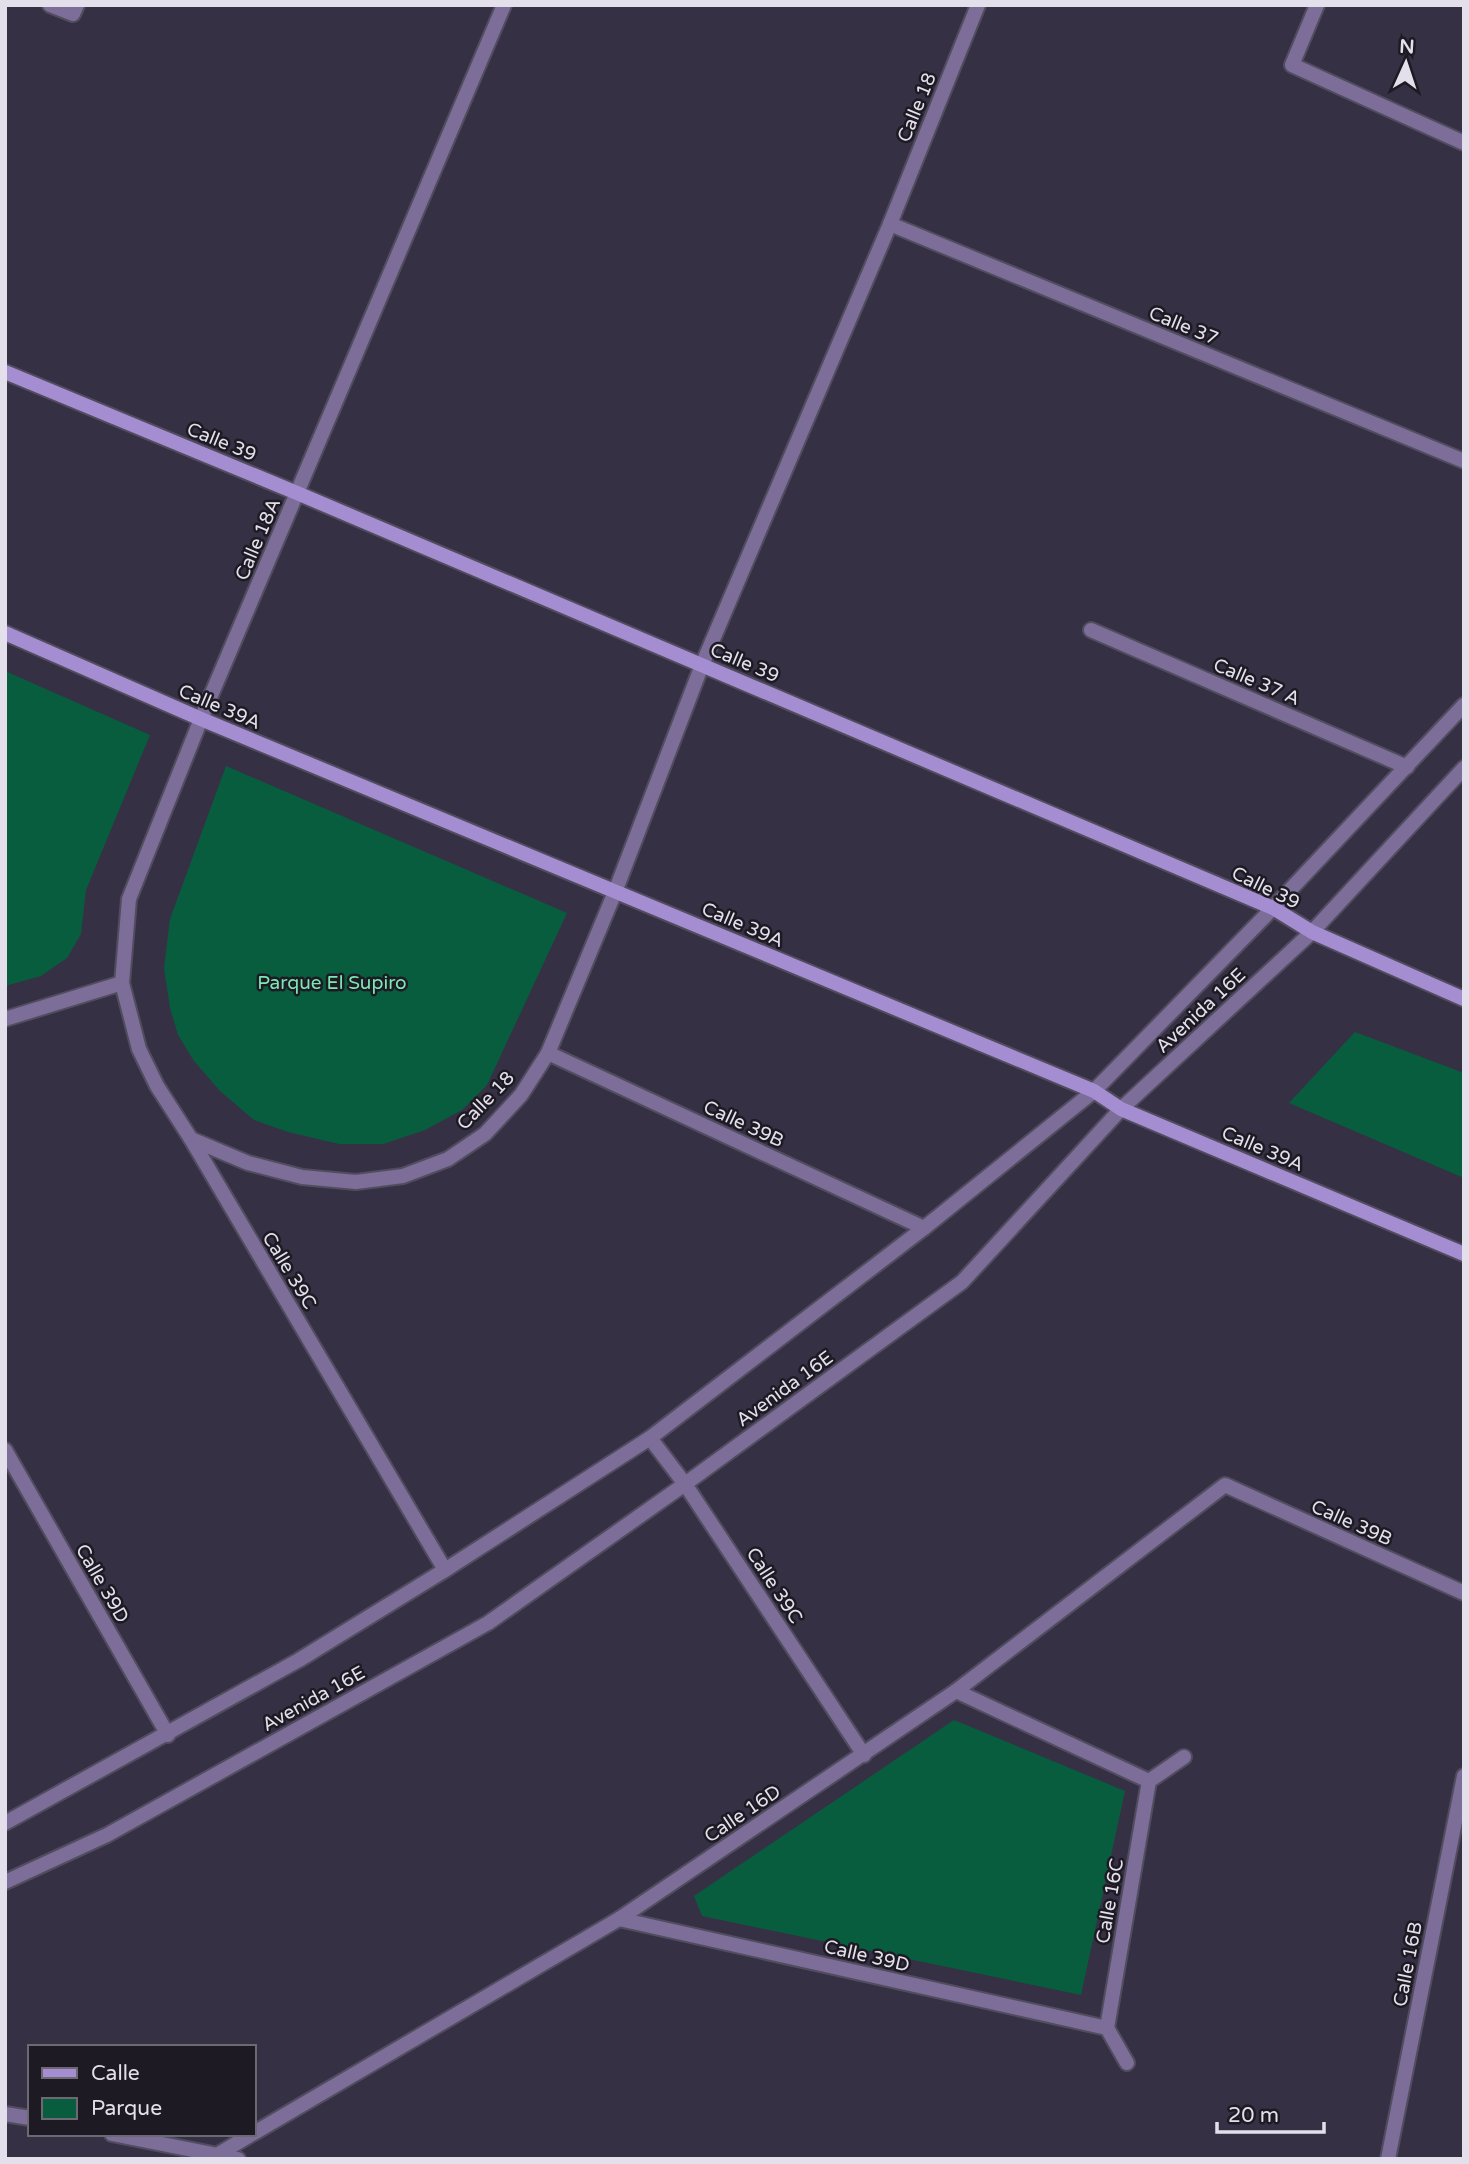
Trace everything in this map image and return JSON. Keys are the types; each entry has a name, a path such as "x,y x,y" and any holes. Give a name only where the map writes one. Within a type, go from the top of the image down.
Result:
{"main road":[{"name":"Calle 39","path":"5,372 297,493 1273,908 1312,932 1464,999"},
{"name":"Calle 39A","path":"5,633 201,719 1094,1091 1121,1109 1464,1254"}],"street":[{"path":"50,5 75,10"},
{"name":"Calle 18A","path":"121,983 129,899 201,719 504,5"},
{"name":"Calle 18","path":"191,1139 248,1163 302,1177 356,1182 403,1176 448,1160 485,1134 521,1095 548,1054 615,892 702,665 890,224 978,5"},
{"path":"1317,5 1292,65 1464,143"},
{"name":"Calle 37","path":"890,224 1464,461"},
{"name":"Calle 37 A","path":"1091,630 1408,767"},
{"name":"Avenida 16E","path":"5,1823 299,1660 650,1438 924,1228 1094,1091 1273,908 1464,705"},
{"name":"Avenida 16E","path":"5,1882 107,1835 488,1623 685,1484 962,1282 1121,1109 1312,932 1464,768"},
{"path":"5,1019 121,983"},
{"name":"Calle 39C","path":"121,983 139,1049 157,1086 191,1139 445,1570"},
{"name":"Calle 39B","path":"548,1054 924,1228"},
{"name":"Calle 39C","path":"650,1438 685,1484 864,1755"},
{"name":"Calle 39D","path":"5,1450 168,1735"},
{"name":"Calle 39B","path":"1225,1485 1464,1593"},
{"name":"Calle 16D","path":"256,2132 619,1919 956,1692 1225,1485"},
{"path":"956,1692 1149,1781 1184,1757"},
{"name":"Calle 16B","path":"1388,2159 1464,1776"},
{"name":"Calle 16C","path":"1107,2028 1149,1781"},
{"name":"Calle 39D","path":"619,1919 1107,2028"},
{"path":"1107,2028 1127,2063"},
{"path":"5,2114 28,2118"},
{"path":"122,2136 238,2159"},
{"name":"Calle 16D","path":"217,2155 250,2136"}],"green space":[{"path":"5,671 150,735 86,890 81,934 67,958 41,976 5,986"},
{"name":"Parque El Supiro","path":"226,766 567,913 487,1085 462,1110 425,1130 383,1144 339,1144 288,1132 254,1120 220,1091 194,1061 178,1035 170,1008 164,968 170,919"},
{"path":"1355,1032 1464,1073 1464,1178 1289,1103"},
{"path":"954,1720 1125,1791 1081,1995 702,1916 694,1896"}]}
